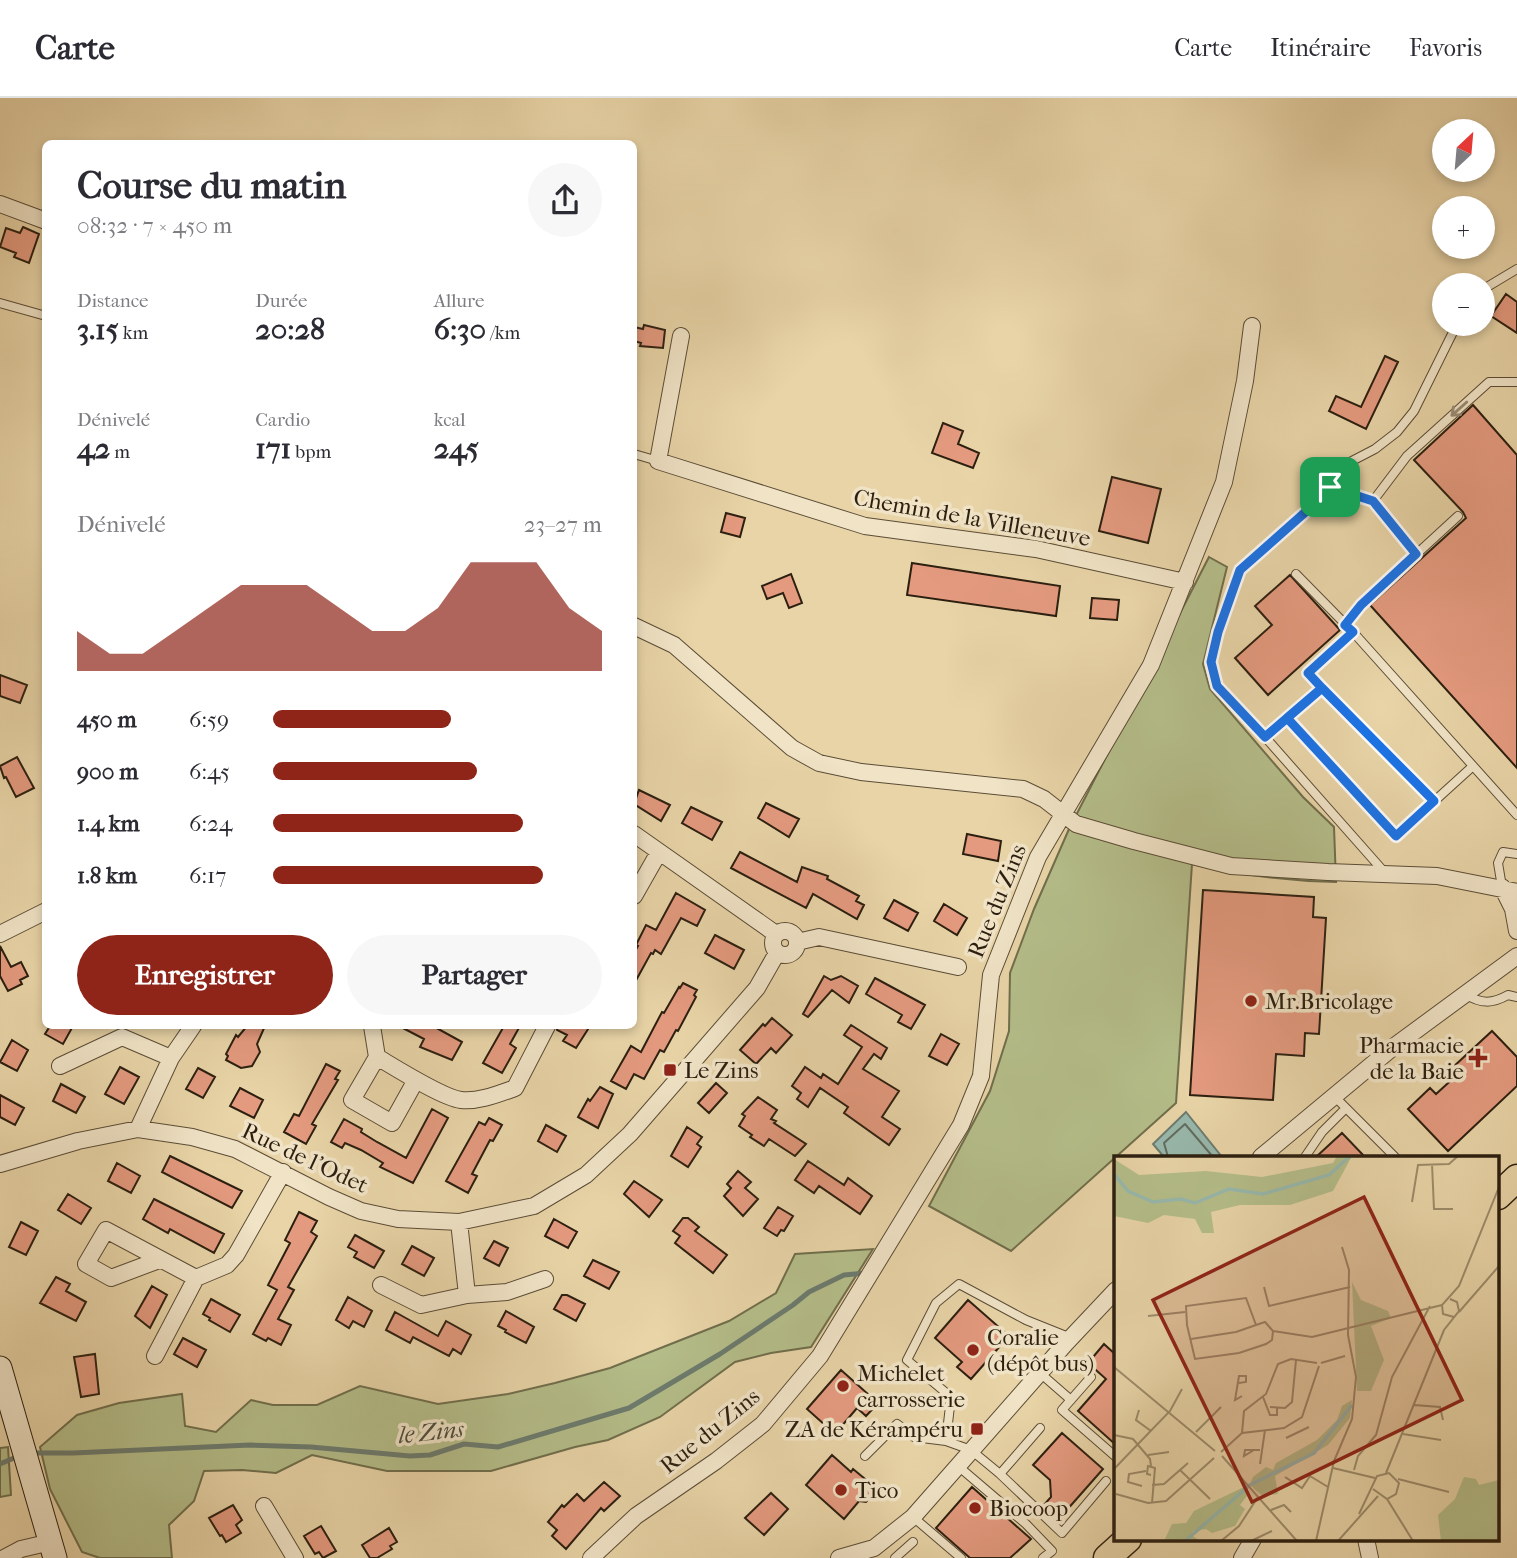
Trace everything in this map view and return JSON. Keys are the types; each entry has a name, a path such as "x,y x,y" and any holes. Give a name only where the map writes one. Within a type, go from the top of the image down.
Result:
{"main road":[{"path":"1500,1194 1517,1178"},
{"path":"0,1368 53,1550"},
{"path":"1107,1558 1127,1540"}],"street":[{"path":"0,204 42,220"},
{"name":"Rue du Zins","path":"591,1558 636,1516 716,1461 763,1423 820,1356 961,1125 981,1076 991,975 1038,857 1150,665 1224,482 1245,381 1252,326"},
{"path":"658,461 681,336"},
{"name":"Chemin de la Villeneuve","path":"658,461 865,526 1036,549 1185,582"},
{"path":"637,627 674,645 792,748 818,763 861,772 1023,789 1044,799 1076,824 1231,866 1437,876 1510,890 1517,933 1516,957 1392,1048 1340,1102 1262,1156"},
{"path":"637,836 776,934"},
{"path":"637,891 659,852"},
{"path":"0,934 42,913"},
{"path":"787,931 794,935 797,942 795,950 789,955 777,953 772,944 776,934 787,931"},
{"path":"797,942 819,937 958,967"},
{"name":"Rue de l'Odet","path":"0,1164 78,1141 138,1129 192,1137 235,1149 329,1197 361,1210 398,1219 459,1222 534,1206 586,1175 630,1133 757,988 777,953"},
{"path":"138,1129 171,1058 192,1029"},
{"path":"372,1029 377,1057 352,1100 392,1123 416,1080"},
{"path":"377,1057 416,1080 459,1100 487,1098 515,1088 545,1029"},
{"path":"60,1066 122,1037 171,1058"},
{"path":"155,1356 196,1278 227,1265 236,1255 283,1172"},
{"path":"459,1222 467,1295"},
{"path":"159,1260 196,1278"},
{"path":"382,1284 421,1305 467,1295 507,1292 545,1279"},
{"path":"846,1557 874,1548 913,1517 1114,1292"},
{"path":"264,1506 295,1558"},
{"path":"1242,1558 1252,1540"},
{"path":"1366,1540 1370,1558"},
{"path":"4,1558 21,1549 53,1550"}],"lane":[{"path":"1495,282 1517,269"},
{"path":"0,303 42,315"},
{"path":"1386,874 1217,686 1211,662 1218,632 1240,570 1319,500 1350,462 1375,449 1397,432 1414,411 1451,336"},
{"path":"1373,501 1407,456 1489,382 1517,382"},
{"name":"Chemin de la Villeneuve","path":"637,455 658,461"},
{"path":"1330,487 1373,501 1416,554"},
{"path":"1345,625 1361,605 1458,516"},
{"path":"1296,574 1353,632 1517,815"},
{"path":"1353,632 1308,673 1434,801"},
{"path":"1265,737 1322,688"},
{"path":"1287,718 1396,836 1473,766"},
{"path":"1510,890 1499,863 1503,852 1517,855"},
{"path":"1465,994 1476,1001 1494,1003 1508,995 1517,997"},
{"path":"1306,1156 1340,1102 1394,1156"},
{"path":"946,1441 951,1397 907,1360 936,1303 959,1284 1026,1320 1071,1338"},
{"path":"1040,1373 1071,1400"},
{"path":"1091,1377 1062,1410 1114,1455"},
{"path":"865,1456 897,1424 915,1437 946,1441 971,1450 1062,1534 1106,1481"},
{"path":"1000,1474 1040,1428"},
{"path":"958,1466 1027,1524 1052,1551 1043,1558"},
{"path":"913,1517 961,1558"},
{"path":"895,1558 913,1542"}],"green space":[{"path":"1209,557 1227,567 1203,664 1210,689 1303,797 1334,827 1336,882 1264,877 1192,864 1176,1103 1011,1251 929,1206 990,1091 1009,1031 1010,973 1069,829"},
{"path":"873,1249 811,1347 735,1362 660,1417 608,1440 491,1471 387,1471 312,1455 276,1473 204,1471 194,1501 169,1525 172,1558 100,1558 82,1552 50,1489 40,1447 77,1415 119,1403 182,1394 185,1426 216,1432 251,1400 273,1405 317,1405 360,1386 438,1404 508,1394 610,1368 729,1321 776,1293 795,1254"},
{"path":"8,1447 11,1495 0,1497 0,1448"}],"water":[{"path":"1186,1112 1221,1156 1163,1156 1153,1144"}],"building":[{"path":"23,227 39,234 29,263 14,257 16,253 0,247 6,228 20,233"},
{"path":"1506,294 1517,302 1517,333 1495,319 1495,310"},
{"path":"644,325 665,330 663,348 640,346 641,343 637,342 637,328 643,329"},
{"path":"1385,356 1398,362 1366,429 1329,411 1336,396 1361,407"},
{"path":"1473,405 1517,455 1517,768 1370,605 1466,518 1414,460"},
{"path":"943,423 963,431 958,444 979,453 973,468 932,453"},
{"path":"1112,477 1161,489 1148,543 1099,531"},
{"path":"726,513 745,518 740,537 721,532"},
{"path":"912,563 1060,586 1056,616 907,595"},
{"path":"791,574 802,603 789,608 783,593 767,599 762,586"},
{"path":"1290,575 1340,630 1268,695 1235,658 1272,625 1255,606"},
{"path":"1092,598 1119,600 1117,620 1090,618"},
{"path":"0,675 27,685 20,703 0,696"},
{"path":"17,757 34,788 16,797 0,766"},
{"path":"639,790 670,805 661,821 637,806"},
{"path":"766,803 799,819 789,837 758,818"},
{"path":"691,807 722,822 712,840 682,823"},
{"path":"967,834 1001,841 998,861 963,854"},
{"path":"740,852 797,882 802,867 828,876 827,879 859,896 856,901 864,905 857,919 813,894 806,908 731,868"},
{"name":"Mr.Bricolage","path":"1203,890 1314,897 1313,917 1326,918 1319,1034 1305,1033 1304,1056 1276,1054 1273,1100 1190,1095"},
{"path":"676,893 705,910 697,926 681,918 661,954 655,950 651,953 637,979 637,943 646,925 656,930"},
{"path":"894,900 918,913 908,931 884,918"},
{"path":"944,904 967,918 957,935 934,921"},
{"path":"715,935 744,950 734,969 705,953"},
{"path":"0,946 11,967 21,962 28,976 20,980 22,984 8,991 0,976"},
{"path":"824,976 831,980 841,976 858,986 849,1003 832,990 808,1017 803,1014"},
{"path":"875,978 925,1005 911,1029 898,1022 902,1015 866,994"},
{"path":"683,983 697,990 694,995 696,997 664,1052 660,1050 644,1079 634,1074 626,1089 611,1081 631,1046 641,1052 662,1012 664,1013"},
{"path":"772,1018 792,1035 776,1053 771,1048 756,1064 740,1050 763,1024 765,1026"},
{"path":"851,1025 887,1048 881,1059 874,1054 863,1069 899,1091 882,1117 900,1129 889,1145 844,1113 848,1107 820,1088 808,1107 797,1099 801,1093 792,1086 805,1067 821,1078 823,1074 838,1084 862,1047 844,1035"},
{"path":"48,1029 71,1029 63,1044 45,1034"},
{"path":"245,1029 264,1029 257,1044 260,1052 252,1066 241,1068 226,1060 226,1054 236,1035 238,1037"},
{"path":"405,1029 438,1029 462,1042 452,1060 420,1047 424,1039"},
{"path":"502,1029 518,1029 510,1044 516,1048 502,1073 483,1063"},
{"path":"588,1029 576,1048 563,1041 567,1035 557,1030"},
{"path":"1492,1031 1517,1057 1517,1086 1448,1151 1408,1109 1430,1088 1436,1094 1458,1074 1452,1068"},
{"path":"941,1034 959,1044 947,1065 929,1056"},
{"path":"12,1040 28,1050 17,1071 0,1062"},
{"path":"326,1064 340,1071 335,1079 338,1080 312,1124 316,1126 306,1144 284,1132 294,1114 299,1116"},
{"path":"120,1067 139,1077 124,1104 105,1094"},
{"path":"198,1068 215,1077 203,1098 186,1089"},
{"path":"716,1083 727,1093 709,1113 698,1103"},
{"path":"61,1084 85,1097 76,1113 53,1101"},
{"path":"600,1087 613,1094 598,1128 578,1117 588,1099 590,1101"},
{"path":"240,1088 263,1100 254,1118 230,1106"},
{"path":"0,1095 24,1108 15,1125 0,1117"},
{"path":"758,1097 777,1110 771,1119 776,1121 774,1123 806,1144 795,1156 769,1139 764,1146 739,1126 745,1116 742,1114"},
{"path":"432,1109 448,1118 413,1183 380,1167 383,1163 361,1150 345,1143 342,1148 331,1142 344,1119 406,1158"},
{"path":"489,1118 502,1125 493,1141 490,1140 472,1174 477,1176 468,1193 446,1181 479,1122 485,1125"},
{"path":"546,1125 566,1136 557,1152 538,1141"},
{"path":"687,1127 702,1137 697,1144 701,1147 688,1167 671,1156"},
{"path":"1342,1133 1364,1156 1317,1156"},
{"path":"170,1156 242,1191 232,1208 162,1172"},
{"path":"808,1161 844,1185 848,1178 872,1196 860,1214 819,1186 814,1193 795,1180"},
{"path":"117,1163 140,1176 131,1193 108,1181"},
{"path":"738,1171 751,1182 745,1188 758,1199 743,1216 724,1196 731,1188 727,1184"},
{"path":"634,1181 662,1200 649,1217 624,1194"},
{"path":"68,1194 91,1208 81,1224 58,1210"},
{"path":"154,1199 224,1234 214,1253 170,1229 168,1233 143,1219"},
{"path":"778,1207 793,1216 784,1231 781,1230 777,1236 764,1228"},
{"path":"299,1212 317,1221 311,1232 317,1236 288,1287 294,1290 278,1319 291,1325 281,1345 253,1334 277,1290 268,1285 290,1243 285,1240"},
{"path":"683,1218 688,1218 699,1227 695,1231 727,1255 713,1273 675,1243 680,1236 673,1231"},
{"path":"554,1219 577,1232 568,1248 545,1236"},
{"path":"21,1222 38,1231 26,1255 9,1247"},
{"path":"355,1235 384,1251 374,1268 354,1257 357,1252 348,1247"},
{"path":"494,1241 508,1248 499,1266 484,1258"},
{"path":"412,1246 434,1258 424,1276 402,1264"},
{"path":"593,1260 619,1272 609,1289 584,1276"},
{"path":"56,1277 70,1284 66,1291 86,1302 76,1321 40,1303"},
{"path":"152,1286 167,1295 150,1328 135,1316"},
{"path":"562,1295 585,1304 576,1321 554,1309"},
{"path":"348,1297 372,1311 364,1327 353,1321 349,1328 336,1320"},
{"path":"211,1299 240,1315 230,1332 203,1314"},
{"name":"Coralie (dépôt bus)","path":"968,1300 1009,1336 971,1379 957,1367 962,1362 935,1338"},
{"path":"506,1311 534,1327 526,1343 498,1326"},
{"path":"395,1312 438,1336 446,1321 471,1335 461,1354 453,1349 449,1356 413,1337 410,1343 386,1330"},
{"path":"183,1338 206,1350 197,1367 174,1354"},
{"path":"1104,1344 1114,1353 1114,1443 1078,1411 1106,1379 1088,1363"},
{"path":"95,1354 99,1394 81,1397 74,1357"},
{"name":"Michelet carrosserie","path":"841,1370 878,1403 866,1416 857,1408 835,1434 807,1409"},
{"path":"1062,1433 1103,1469 1058,1520 1043,1506 1051,1497 1050,1480 1033,1465"},
{"name":"Tico","path":"832,1455 851,1472 853,1469 870,1483 873,1494 866,1502 859,1501 844,1519 806,1485"},
{"path":"604,1482 620,1496 604,1511 601,1508 566,1549 552,1536 557,1530 548,1522 562,1505 564,1507 577,1494 584,1501"},
{"name":"Biocoop","path":"972,1487 1031,1539 1010,1558 970,1558 936,1528"},
{"path":"771,1493 788,1509 764,1535 745,1518"},
{"path":"233,1505 242,1520 236,1525 241,1533 226,1542 209,1518"},
{"path":"321,1526 336,1551 323,1558 319,1552 315,1554 304,1536"},
{"path":"389,1528 397,1542 390,1546 392,1549 377,1558 370,1558 362,1545"}],"waterway":[{"name":"le Zins","path":"30,1453 250,1445 311,1447 410,1456 430,1455 464,1444 498,1447 629,1408 720,1354 809,1292 844,1275 866,1273"},
{"name":"le Zins","path":"0,1464 21,1455"}],"place":[{"name":"Mr.Bricolage","path":"1251,1001"},
{"name":"Pharmacie de la Baie","path":"1478,1058"},
{"name":"Le Zins","path":"670,1070"},
{"name":"Coralie (dépôt bus)","path":"973,1350"},
{"name":"Michelet carrosserie","path":"843,1386"},
{"name":"ZA de Kérampéru","path":"977,1429"},
{"name":"Tico","path":"841,1490"},
{"name":"Biocoop","path":"975,1508"}],"route":[{"path":"1330,487 1240,570 1218,632 1211,662 1217,686 1265,737 1322,688 1434,801 1396,836 1287,718 1322,688 1308,673 1353,632 1345,625 1361,605 1416,554 1373,501 1330,487"}]}
